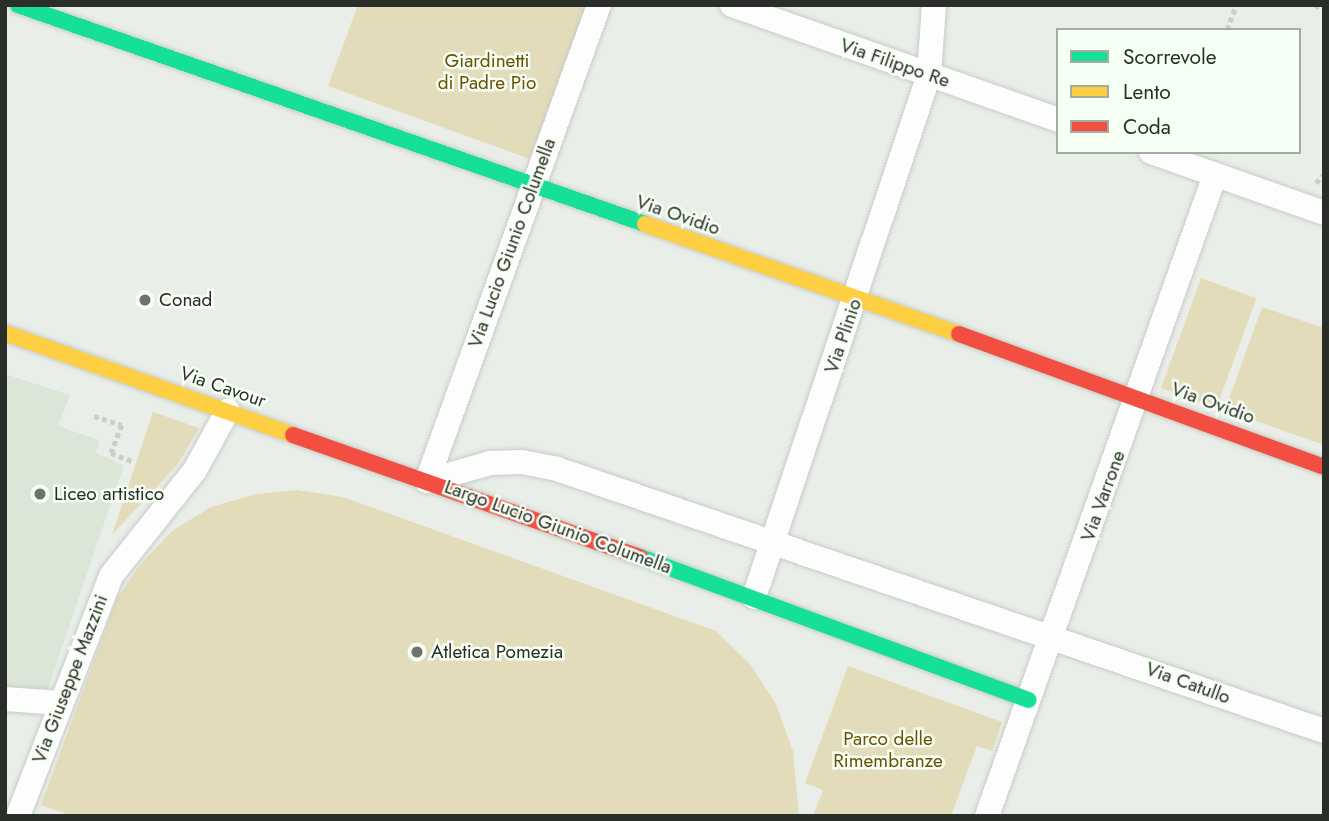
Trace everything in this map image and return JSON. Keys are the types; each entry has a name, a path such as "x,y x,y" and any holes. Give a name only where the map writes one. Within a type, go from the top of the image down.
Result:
{"street":[{"name":"Via Ovidio","path":"18,5 1138,397 1324,467"},
{"name":"Via Lucio Giunio Columella","path":"427,481 531,186 600,5"},
{"name":"Via Filippo Re","path":"732,5 1056,119"},
{"name":"Via Plinio","path":"754,597 929,75 934,5"},
{"path":"1157,154 1324,213"},
{"name":"Via Varrone","path":"986,816 1138,397 1215,174"},
{"name":"Via Cavour","path":"5,333 427,481"},
{"name":"Via Giuseppe Mazzini","path":"18,816 111,576 202,460 228,411"},
{"name":"Largo Lucio Giunio Columella","path":"427,481 490,463 540,465 1052,636"},
{"name":"Largo Lucio Giunio Columella","path":"427,481 754,597 1028,700"},
{"name":"Via Catullo","path":"1052,636 1324,731"},
{"path":"5,699 61,703"}],"path":[{"path":"1228,28 1236,5"},
{"path":"1315,5 1324,9"},
{"path":"1315,184 1324,174"},
{"path":"94,416 121,425 111,453 132,461"}],"shaded area":[{"path":"5,374 70,395 58,426 99,440 96,453 124,465 48,689 5,687"}],"green space":[{"name":"Giardinetti di Padre Pio","path":"358,5 586,5 530,159 328,86"},
{"path":"1201,278 1256,298 1216,408 1161,388"},
{"path":"1262,307 1324,328 1324,445 1225,410"},
{"path":"153,412 199,428 178,464 112,535"},
{"name":"Atletica Pomezia","path":"297,490 343,497 716,631 750,664 776,704 793,751 799,816 72,816 41,805 117,598 140,565 172,531 211,507 256,494"},
{"name":"Parco delle Rimembranze","path":"848,666 1002,722 992,751 977,746 951,816 813,816 823,790 805,783"}],"traffic: fast":[{"path":"18,5 645,224"},
{"path":"640,557 1029,700"}],"traffic: slow":[{"path":"645,224 959,334"},
{"path":"5,333 293,435"}],"traffic: jam":[{"path":"959,334 1324,467"},
{"path":"293,435 640,557"}],"place":[{"name":"Conad","path":"145,300"},
{"name":"Liceo artistico","path":"40,494"},
{"name":"Atletica Pomezia","path":"417,652"}]}
